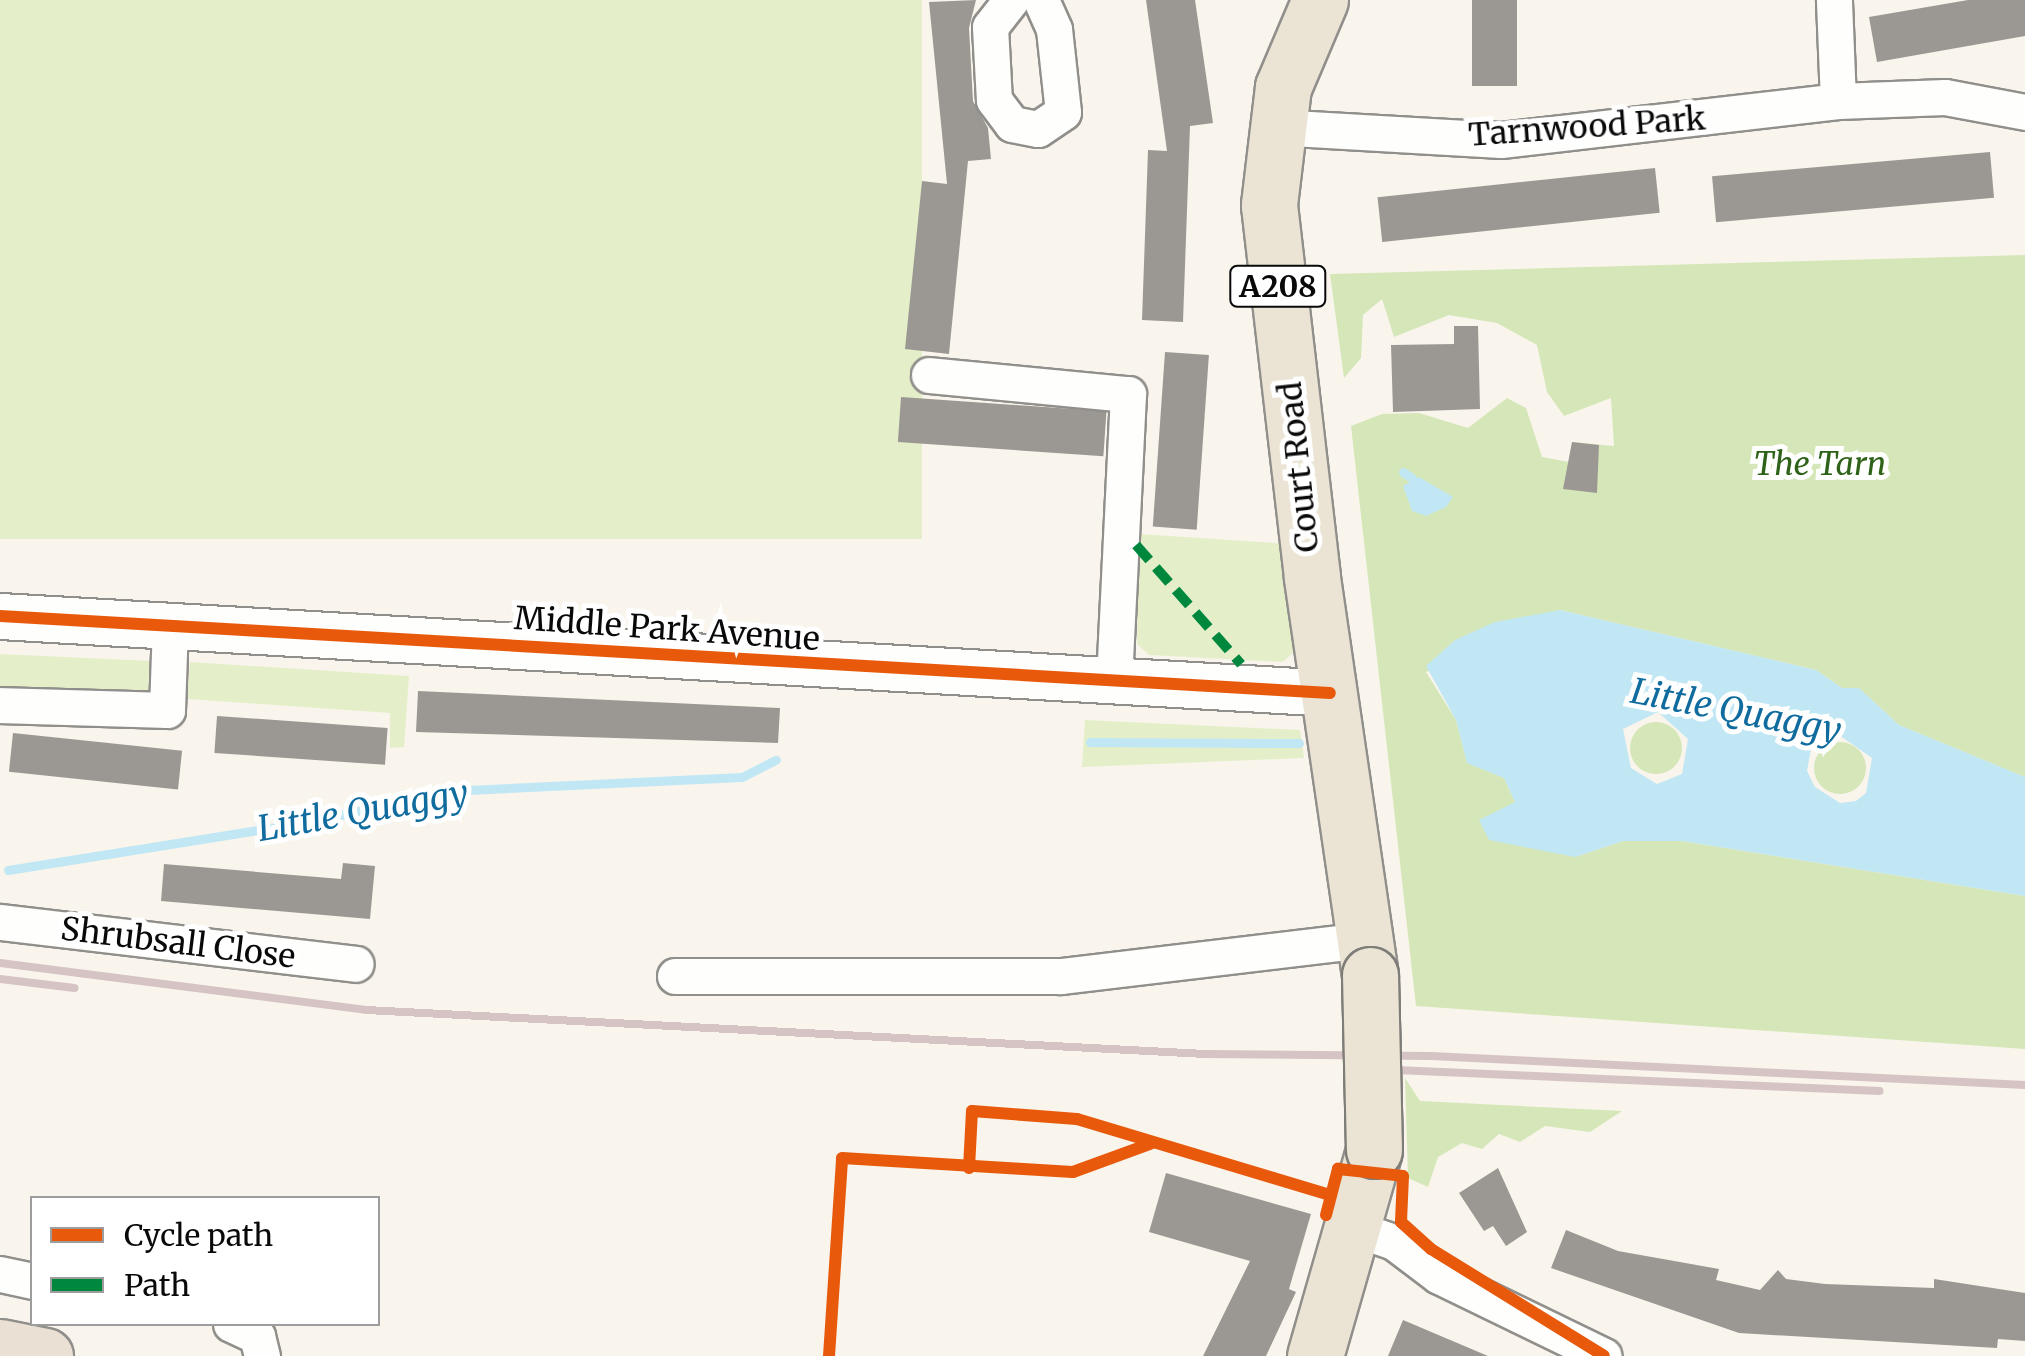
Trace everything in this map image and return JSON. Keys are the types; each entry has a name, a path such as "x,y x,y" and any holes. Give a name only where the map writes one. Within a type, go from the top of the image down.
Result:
{"highway":[{"path":"0,1347 45,1356"}],"main road":[{"name":"Court Road","path":"1314,1356 1356,1229 1374,1150 1367,957 1270,205 1282,86 1320,0"}],"street":[{"path":"1011,0 990,27 994,100 1012,124 1052,124 1062,112 1054,29 1041,0"},
{"path":"1834,0 1838,101"},
{"name":"Tarnwood Park","path":"1275,127 1501,140 1838,101 1945,97 2025,112"},
{"path":"929,375 1128,394 1114,684"},
{"name":"Middle Park Avenue","path":"0,616 1114,684 1330,693"},
{"path":"0,705 167,710 170,626"},
{"name":"Shrubsall Close","path":"0,922 356,964"},
{"path":"675,976 1061,976 1367,957"},
{"path":"1356,1229 1604,1356"},
{"path":"0,1274 30,1281"},
{"path":"235,1326 257,1336 262,1356"}],"green space":[{"path":"0,0 922,0 922,539 0,539"},
{"name":"The Tarn","path":"2025,255 2025,777 1899,725 1860,689 1842,688 1816,670 1560,610 1426,672 1456,720 1467,762 1504,778 1515,802 1575,857 1623,841 1682,841 2025,896 2025,1049 1416,1006 1351,426 1382,414 1419,413 1468,428 1507,398 1526,408 1542,457 1569,462 1572,442 1614,446 1611,398 1564,416 1547,392 1537,345 1497,323 1449,315 1394,337 1382,299 1363,315 1361,358 1344,378 1330,274"},
{"path":"1139,534 1289,544 1298,648 1283,662 1149,655 1137,644"},
{"path":"0,654 151,661 153,684 137,702 0,694"},
{"path":"190,662 409,676 404,747 390,748 390,713 187,699"},
{"path":"1085,720 1300,730 1304,758 1082,767"},
{"path":"1656,722 1674,730 1682,748 1674,766 1656,774 1638,766 1630,748 1638,730"},
{"path":"1840,742 1859,749 1866,768 1859,787 1840,794 1821,787 1814,768 1821,749"},
{"path":"1405,1078 1420,1101 1622,1111 1590,1132 1545,1126 1520,1142 1499,1134 1482,1149 1462,1143 1438,1157 1428,1187 1408,1178"}],"water":[{"path":"1419,477 1453,497 1446,507 1426,516 1412,511 1403,486"},
{"path":"1560,610 1816,670 1842,688 1859,688 1899,725 2025,777 2025,896 1682,841 1623,841 1575,857 1489,840 1479,820 1515,802 1504,778 1467,763 1456,720 1426,666 1455,640 1495,622","holes":["1658,712 1688,739 1682,774 1657,784 1631,768 1623,729","1839,735 1872,758 1866,793 1856,801 1840,803 1815,787 1807,771 1811,749"]}],"building":[{"path":"976,0 969,28 973,101 988,128 991,159 968,161 949,354 905,349 922,181 947,184 929,2"},
{"path":"1146,0 1195,0 1213,123 1190,126 1183,322 1142,320 1148,150 1167,151"},
{"path":"1472,0 1517,0 1517,86 1472,86"},
{"path":"1968,0 2025,0 2025,36 1877,62 1869,17"},
{"path":"1990,152 1994,198 1716,222 1712,176"},
{"path":"1655,168 1660,213 1382,242 1378,197"},
{"path":"1454,326 1478,326 1480,409 1393,412 1391,345 1454,344"},
{"path":"1165,352 1209,355 1197,530 1153,527"},
{"path":"901,397 1106,411 1103,456 898,442"},
{"path":"1572,442 1599,445 1597,493 1563,489"},
{"path":"418,691 780,708 778,743 416,732"},
{"path":"217,716 388,728 385,765 214,753"},
{"path":"13,733 182,751 178,790 9,772"},
{"path":"343,863 375,866 370,919 161,901 164,864 341,879"},
{"path":"1498,1168 1527,1232 1506,1246 1493,1226 1484,1231 1459,1193"},
{"path":"1166,1173 1311,1214 1289,1289 1296,1292 1266,1356 1203,1356 1250,1261 1149,1232"},
{"path":"1566,1230 1618,1251 1719,1269 1716,1280 1760,1290 1778,1270 1786,1279 1825,1284 1934,1288 1934,1279 2025,1293 2025,1341 1998,1339 1997,1348 1739,1333 1551,1268"},
{"path":"1403,1320 1488,1356 1388,1356"}],"waterway":[{"path":"1403,472 1412,478"},
{"name":"Little Quaggy","path":"1090,742 1299,743"},
{"name":"Little Quaggy","path":"8,870 314,821 446,791 742,777 776,760"}],"railway":[{"path":"0,963 366,1010 1206,1054 1431,1056 2025,1085"},
{"path":"0,979 74,988"},
{"path":"1396,1070 1880,1091"}],"marked path":[{"path":"1136,545 1241,664"}],"cycle path":[{"path":"0,616 1330,693"},
{"path":"969,1168 972,1111 1077,1119 1331,1195"},
{"path":"829,1356 842,1158 1073,1172 1150,1144"},
{"path":"1326,1215 1338,1169 1403,1176 1401,1222 1431,1249 1604,1356"}]}
